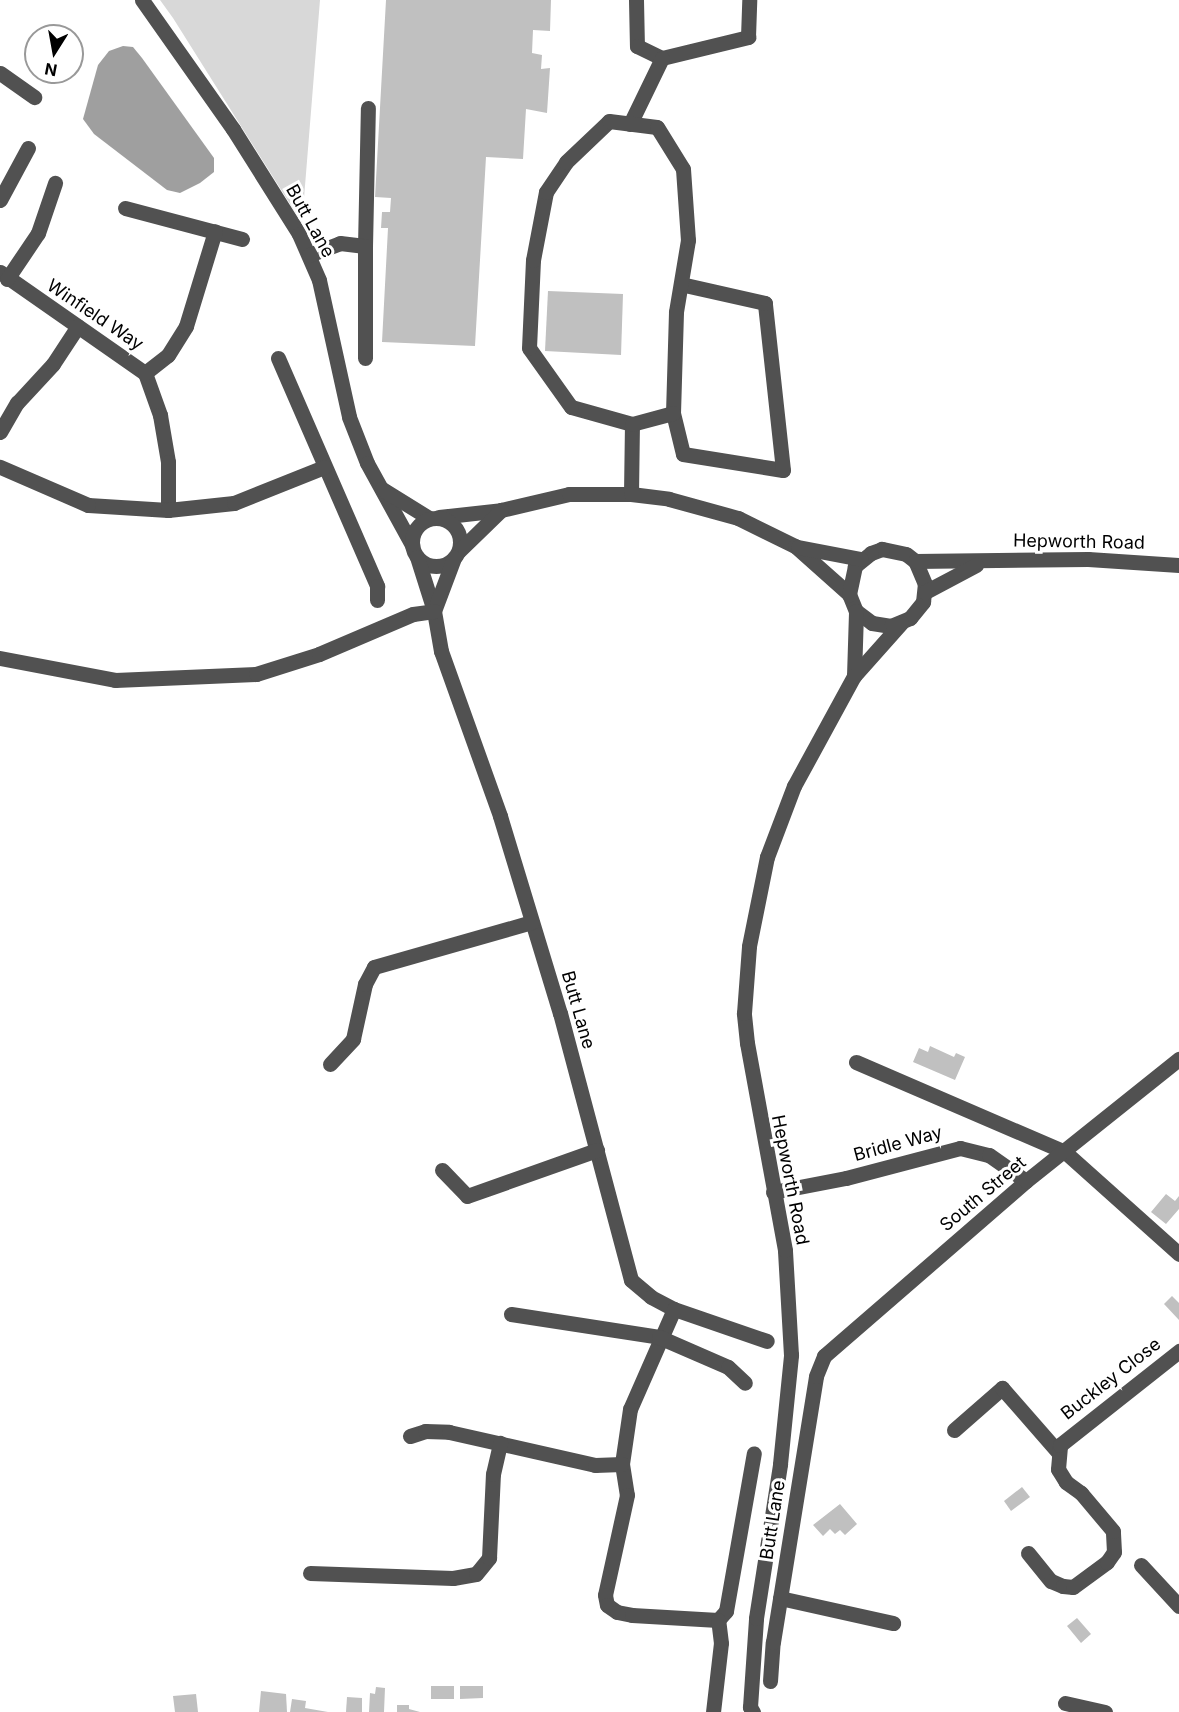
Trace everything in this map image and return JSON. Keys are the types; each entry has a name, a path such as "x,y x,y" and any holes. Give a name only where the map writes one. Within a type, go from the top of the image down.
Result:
{"street":[{"name":"Butt Lane","path":"142,0 233,129 309,255 319,280 349,417 381,489 414,551 434,610 441,651 532,922 597,1150 631,1280 651,1297 674,1309 767,1341"},
{"path":"636,0 637,46 662,58 747,37 749,0"},
{"path":"630,124 662,58"},
{"path":"0,73 34,97"},
{"path":"365,358 368,108"},
{"path":"674,413 632,424 571,407 529,348 533,260 546,192 567,162 609,122 657,128 683,169 688,240 681,284 674,413 682,454 783,470 765,303 681,284"},
{"path":"0,200 28,148"},
{"path":"4,276 38,233 55,183"},
{"path":"125,208 242,239"},
{"path":"145,373 168,355 186,326 215,231"},
{"path":"309,255 340,243 365,246"},
{"name":"Winfield Way","path":"4,276 145,373 154,392 166,453 168,510"},
{"path":"0,432 17,403 53,364 78,326"},
{"path":"278,358 377,586 377,600"},
{"path":"631,494 632,424"},
{"path":"5,470 88,505 137,510 168,510 234,503 324,467"},
{"path":"0,658 116,680 256,674 318,654 413,614 434,610 456,555 459,533 448,520 434,518 381,489"},
{"path":"501,510 456,555 435,566 414,551 415,528 434,518 501,510 569,494 631,494 712,508 795,546 861,559"},
{"path":"795,546 849,594"},
{"path":"882,549 906,554 915,561 924,576 925,592 917,611 901,623 872,623 856,611 849,594 850,575 861,559 882,549"},
{"name":"Hepworth Road","path":"915,561 979,563 1057,559 1179,565"},
{"name":"Hepworth Road","path":"925,592 979,563"},
{"name":"Hepworth Road","path":"854,676 856,611"},
{"name":"Hepworth Road","path":"748,1710 756,1618 780,1464 791,1355 785,1250 750,1069 744,1013 750,935 767,856 794,786 854,676 901,623"},
{"path":"330,1064 353,1039 365,984 374,967 532,922"},
{"name":"South Street","path":"818,1365 824,1356 1026,1181 1179,1059"},
{"path":"856,1062 1065,1152 1179,1254"},
{"name":"Bridle Way","path":"773,1192 960,1148 989,1155 1026,1181"},
{"path":"442,1170 467,1196 597,1150"},
{"path":"674,1309 659,1337 630,1409 622,1464 627,1495 605,1595 607,1605 617,1612 718,1620"},
{"path":"511,1314 659,1337 728,1367 745,1383"},
{"name":"Buckley Close","path":"1058,1452 1072,1433 1179,1351"},
{"name":"Butt Lane","path":"770,1681 780,1598 818,1365"},
{"path":"954,1430 1002,1388 1058,1452 1058,1469 1066,1482 1081,1493 1113,1532 1114,1552 1073,1587 1051,1581 1028,1553"},
{"path":"410,1436 425,1431 449,1432 595,1465 622,1464"},
{"path":"310,1573 453,1578 476,1574 489,1558 493,1474 500,1443"},
{"path":"713,1712 721,1643 718,1620 726,1611 754,1453"},
{"path":"1141,1565 1179,1606"},
{"path":"780,1598 893,1623"},
{"path":"1065,1703 1105,1712"}],"shaded area":[{"path":"160,0 320,0 302,223 173,18"},
{"path":"123,46 133,47 142,58 214,158 214,172 200,183 180,193 167,190 94,134 83,119 98,65 109,51"}],"building":[{"path":"386,0 551,0 550,31 533,30 532,53 542,55 541,69 550,68 547,113 526,109 523,159 486,157 475,346 382,342 388,228 381,228 382,212 390,212 391,198 375,197"},
{"path":"548,291 623,294 621,355 545,351"},
{"path":"930,1046 954,1057 956,1053 965,1057 955,1080 913,1062 919,1048 928,1052"},
{"path":"1166,1194 1175,1201 1179,1196 1179,1209 1166,1224 1151,1212"},
{"path":"1172,1296 1179,1303 1179,1320 1164,1304"},
{"path":"1022,1487 1030,1497 1011,1511 1004,1501"},
{"path":"840,1504 857,1524 845,1535 840,1530 835,1534 830,1529 823,1536 813,1525"},
{"path":"1077,1618 1091,1634 1081,1643 1067,1626"},
{"path":"431,1686 454,1686 454,1699 431,1699"},
{"path":"460,1686 483,1686 483,1698 460,1699"},
{"path":"376,1687 385,1688 384,1712 369,1712 370,1693 375,1694"},
{"path":"261,1691 286,1694 287,1712 259,1712"},
{"path":"196,1694 198,1712 175,1712 173,1696"},
{"path":"347,1697 362,1698 362,1712 346,1712"},
{"path":"292,1699 306,1701 305,1708 328,1712 290,1712"},
{"path":"397,1705 409,1705 409,1709 420,1712 397,1712"}]}
